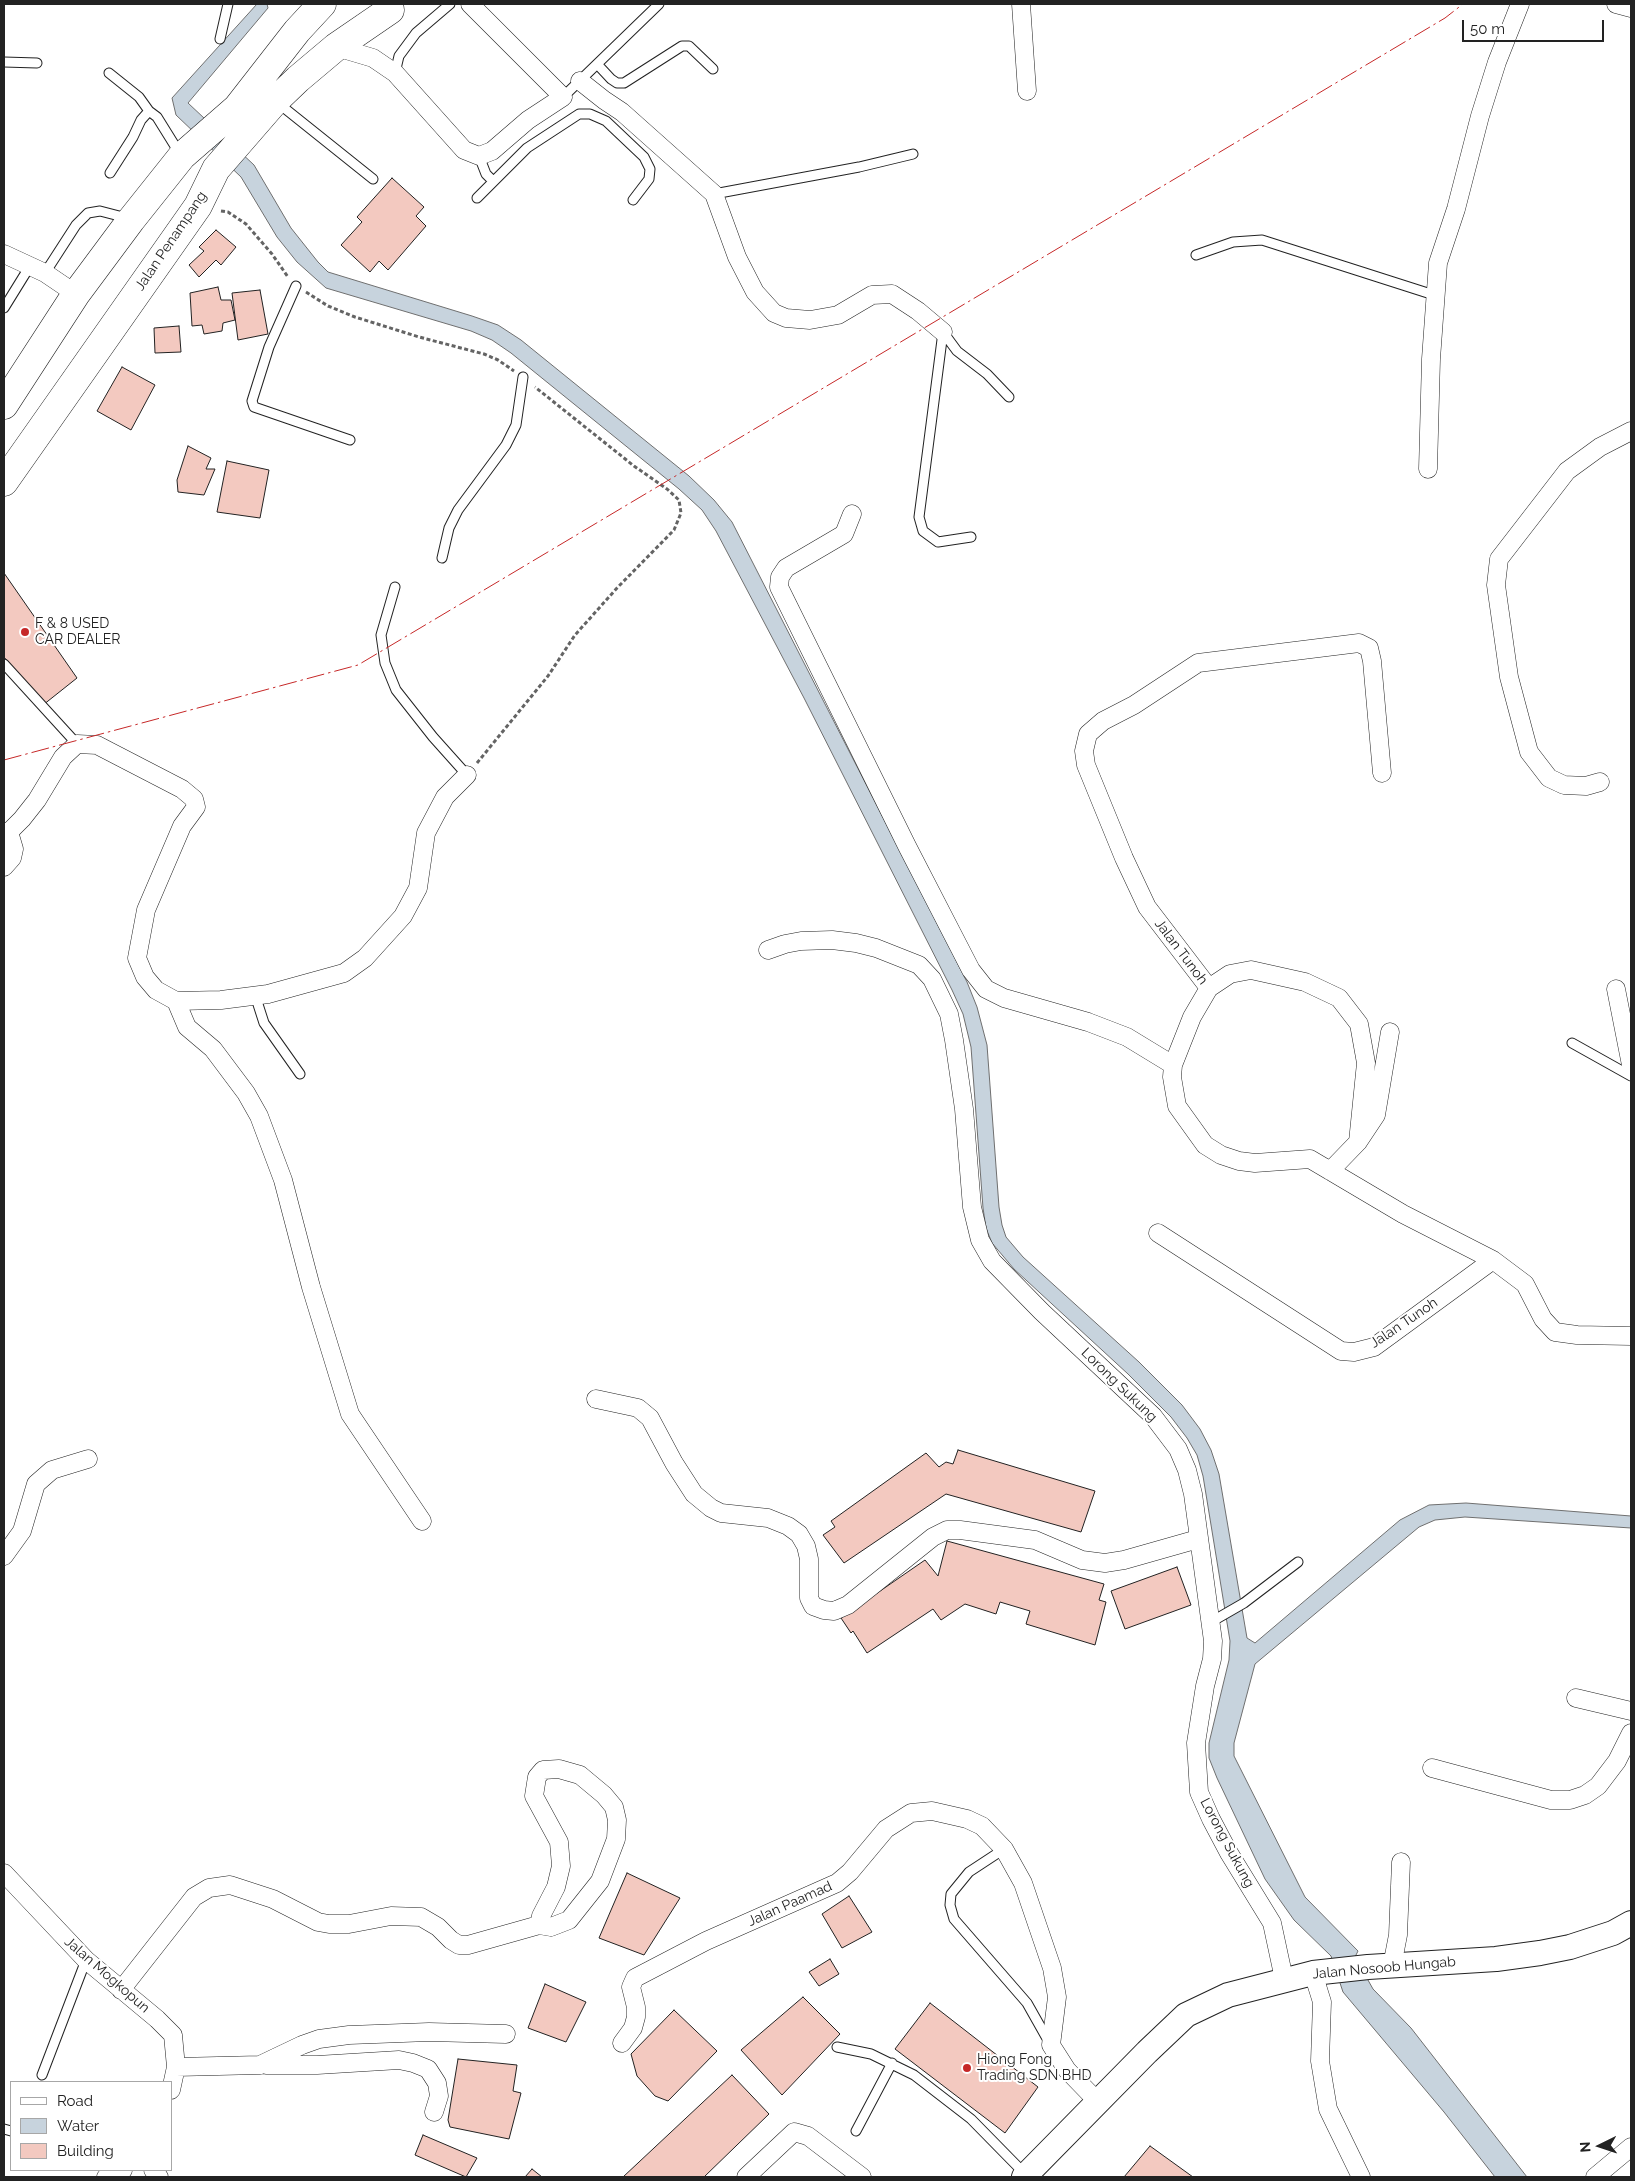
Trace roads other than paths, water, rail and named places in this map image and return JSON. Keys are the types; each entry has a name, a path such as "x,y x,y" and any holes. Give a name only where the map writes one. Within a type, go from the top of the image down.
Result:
{"main road":[{"path":"297,31 298,4"},
{"name":"Jalan Penampang","path":"4,482 198,206 242,120 297,31 322,4"},
{"path":"357,4 371,10 397,7"},
{"name":"Jalan Penampang","path":"4,405 76,294 131,220 188,150 275,101 336,47 397,7"},
{"name":"Jalan Nosoob Hungab","path":"1025,2176 1186,2015 1228,1995 1284,1979 1321,1972 1540,1953 1570,1948 1613,1933 1631,1922"}],"street":[{"path":"336,47 373,58 395,73 464,150 479,156 492,151 528,120 563,97 470,4"},
{"path":"1021,4 1028,91"},
{"path":"1428,469 1434,295 1438,263 1456,210 1480,116 1497,62 1520,4"},
{"path":"1616,4 1631,8"},
{"path":"580,81 622,112 714,194 737,257 755,292 774,314 786,318 810,320 838,315 872,295 892,294 918,311 943,332"},
{"path":"4,254 37,270 76,294"},
{"path":"1600,782 1586,786 1564,785 1549,778 1529,752 1509,677 1496,585 1499,559 1567,470 1600,447 1631,431"},
{"path":"852,514 844,534 786,568 780,577 778,587 971,970 986,989 1004,998 1088,1022 1127,1037 1173,1065"},
{"name":"Jalan Tunoh","path":"1382,773 1372,661 1369,648 1360,642 1198,663 1134,705 1103,721 1088,734 1084,751 1086,765 1094,788 1147,907 1209,988 1192,1017 1173,1065 1172,1077 1177,1106 1205,1145 1221,1155 1239,1161 1255,1163 1310,1159 1403,1214 1493,1260 1525,1284 1543,1319 1555,1332 1577,1335 1631,1336"},
{"path":"4,867 12,858 14,849 6,832 37,800 63,757 77,744 97,745 182,789 194,799 196,807 182,826 146,910 136,958 145,977 156,990 176,1001 221,1000 300,986 344,973 365,958 403,916 418,888 426,833 445,797 467,774"},
{"name":"Lorong Sukung","path":"768,950 801,941 832,940 856,943 876,948 919,965 932,978 949,1014 954,1040 964,1109 972,1207 980,1240 992,1261 1042,1312 1153,1416 1178,1449 1187,1470 1193,1494 1198,1539 1216,1619 1212,1659 1196,1743 1200,1792 1211,1819 1229,1853 1272,1923 1284,1979"},
{"path":"1209,988 1230,974 1251,970 1305,982 1339,998 1359,1024 1366,1063 1358,1142"},
{"path":"1616,989 1631,1065"},
{"path":"176,1001 188,1027 213,1049 246,1093 259,1116 283,1180 312,1287 350,1414 422,1521"},
{"path":"1330,1171 1358,1142 1376,1115 1390,1032"},
{"name":"Jalan Tunoh","path":"1158,1233 1341,1351 1354,1352 1374,1347 1493,1260"},
{"path":"596,1399 638,1408 650,1418 674,1463 694,1494 711,1508 721,1513 768,1518 788,1526 799,1534 806,1546 809,1559 809,1598 813,1606 824,1610 834,1611 848,1605 933,1537 948,1530 1035,1540 1082,1560 1105,1563 1124,1560 1198,1539"},
{"path":"4,1556 22,1531 36,1484 52,1470 88,1459"},
{"path":"1576,1698 1631,1712"},
{"path":"1432,1768 1551,1800 1570,1800 1585,1795 1598,1786 1617,1761 1631,1733"},
{"path":"121,1990 194,1897 208,1888 230,1885 273,1899 304,1916 329,1924 349,1924 391,1916 421,1918 438,1927 459,1945 468,1946 539,1925 551,1927 569,1920 600,1880 616,1839 617,1820 614,1806 604,1795 580,1775 559,1769 543,1770 537,1777 534,1796 559,1842 561,1866 556,1887 540,1916 539,1925"},
{"name":"Jalan Paamad","path":"622,2042 633,2028 636,2017 636,2007 631,1987 635,1978 706,1941 837,1883 850,1872 886,1829 911,1813 932,1810 967,1819 982,1826 1004,1848 1023,1883 1052,1968 1056,1997 1051,2045"},
{"path":"1392,1966 1398,1935 1402,1862"},
{"name":"Jalan Mogkopun","path":"4,1874 86,1960 157,2019 173,2035 176,2067 172,2085"},
{"path":"1321,1972 1320,2061 1328,2109 1361,2177"},
{"path":"260,2065 302,2045 319,2039 339,2036 429,2032 506,2034"},
{"path":"1051,2045 1067,2070 1098,2102"},
{"path":"176,2067 317,2065 399,2060 428,2069 437,2083 439,2096 434,2112"},
{"path":"746,2177 794,2132 808,2136 862,2177"},
{"path":"1595,2177 1631,2147"},
{"path":"106,2177 121,2171"}],"lane":[{"path":"220,39 228,4"},
{"path":"395,73 399,56 416,33 450,4"},
{"path":"563,97 659,4"},
{"path":"597,64 611,80 617,83 624,83 682,46 689,46 713,69"},
{"path":"4,62 37,63"},
{"path":"109,74 139,97 149,111 188,150"},
{"path":"275,101 373,179"},
{"path":"110,173 133,137 141,120 149,111"},
{"path":"477,198 527,148 579,114 590,114 606,121 644,157 650,169 649,179 633,200"},
{"path":"714,194 859,167 913,154"},
{"path":"479,156 486,174 493,181"},
{"path":"4,308 88,213 100,211 131,220"},
{"path":"1196,255 1233,242 1262,240 1434,295"},
{"path":"296,286 269,348 252,401 254,407 350,440"},
{"path":"943,332 957,351 987,374 1009,397"},
{"path":"943,332 919,517 923,531 938,542 971,536"},
{"path":"442,558 449,528 458,510 506,445 516,425 523,377"},
{"path":"394,587 380,635 385,663 396,690 433,737 467,774"},
{"path":"4,664 77,744"},
{"path":"255,995 264,1023 300,1074"},
{"path":"1572,1043 1631,1076"},
{"path":"1216,1619 1244,1603 1298,1562"},
{"path":"1004,1848 968,1872 951,1894 950,1905 954,1919 1027,2004 1051,2045"},
{"path":"42,2074 86,1960"},
{"path":"837,2047 871,2054 914,2075 971,2119 1025,2176"},
{"path":"856,2131 892,2063"}],"water":[{"path":"257,4 267,4 268,8 188,103 254,165 291,228 318,262 328,272 498,325 521,340 689,476 714,500 732,522 967,982 977,1007 987,1045 999,1207 1006,1237 1023,1257 1139,1362 1182,1405 1200,1429 1211,1450 1219,1474 1247,1638 1255,1643 1400,1520 1429,1505 1466,1503 1631,1516 1631,1528 1465,1517 1435,1520 1419,1527 1255,1664 1234,1743 1234,1756 1305,1897 1358,1951 1355,1957 1373,1989 1411,2028 1527,2177 1495,2177 1444,2112 1343,1992 1331,1956 1294,1920 1265,1879 1209,1758 1209,1743 1229,1660 1230,1641 1203,1476 1197,1455 1171,1417 1128,1374 1014,1269 992,1243 986,1228 983,1208 971,1047 963,1014 804,698 716,531 702,510 679,489 511,353 492,340 471,331 326,288 297,262 277,237 241,177 176,115 172,98"}],"place":[{"name":"F & 8 USED CAR DEALER","path":"25,632"},
{"name":"Hiong Fong Trading SDN BHD","path":"967,2068"}]}
